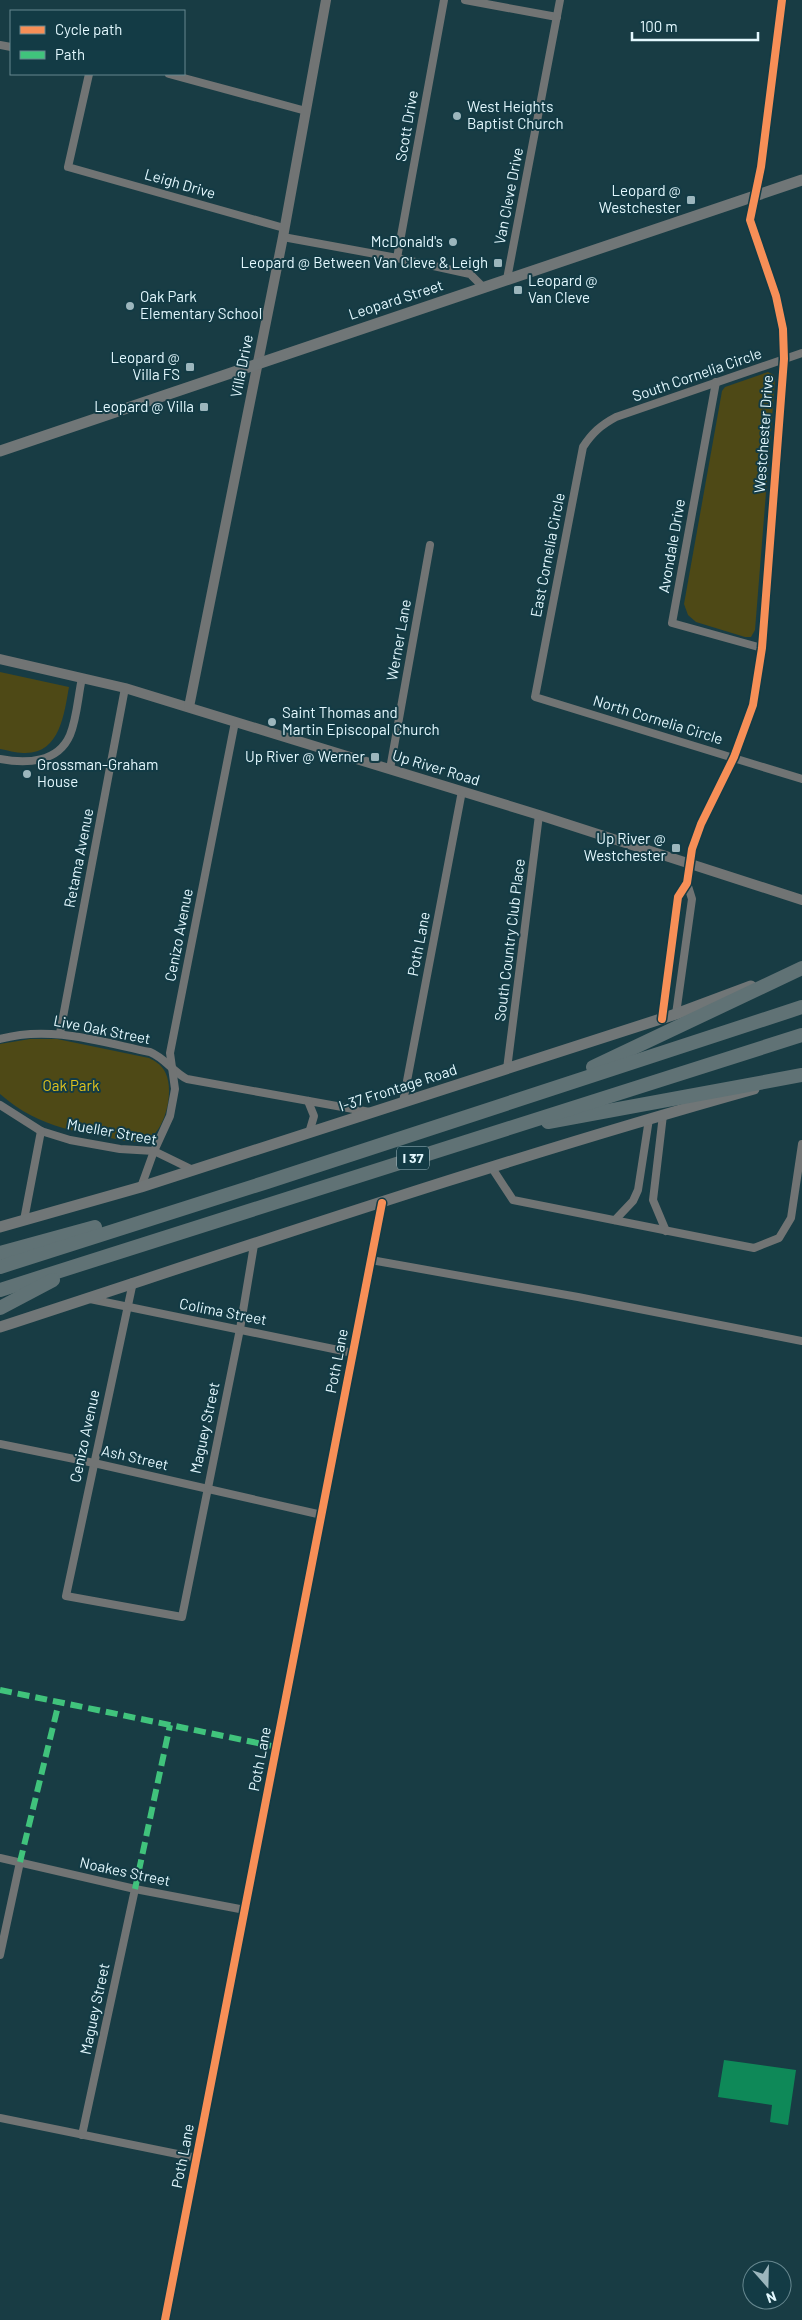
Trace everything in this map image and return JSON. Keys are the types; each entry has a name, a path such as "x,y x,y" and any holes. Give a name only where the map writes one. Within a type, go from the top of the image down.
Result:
{"highway":[{"path":"541,1092 802,967"},
{"name":"I 37","path":"0,1267 184,1209 802,1007"},
{"name":"I 37","path":"0,1290 802,1035"},
{"path":"520,1124 564,1120 802,1076"},
{"path":"0,1253 147,1213 184,1209"},
{"path":"0,1308 87,1262"}],"main road":[{"name":"Leopard Street","path":"0,452 802,180"},
{"path":"0,443 16,446"},
{"name":"I-37 Frontage Road","path":"0,1227 141,1187 662,1019 802,967"},
{"path":"0,1328 133,1282 492,1168 649,1119 802,1076"}],"street":[{"name":"Villa Drive","path":"189,708 258,363 326,0"},
{"name":"Scott Drive","path":"397,258 444,0"},
{"path":"465,0 557,16"},
{"name":"Van Cleve Drive","path":"507,279 560,0"},
{"name":"Westchester Drive","path":"687,883 689,864 700,824 734,757 753,705 762,648 784,359 783,329 776,296 750,220 761,167 782,0"},
{"name":"Leigh Drive","path":"89,75 68,167 283,232 470,274 483,287"},
{"path":"173,75 306,111"},
{"name":"South Cornelia Circle","path":"601,424 616,417 802,353"},
{"name":"Avondale Drive","path":"716,382 672,623 762,648"},
{"name":"East Cornelia Circle","path":"535,697 583,447 601,424"},
{"name":"Werner Lane","path":"390,769 430,545"},
{"name":"Up River Road","path":"0,659 125,688 539,815 802,900"},
{"path":"2,762 30,763 45,759 61,748 70,734 82,678"},
{"name":"Retama Avenue","path":"60,1033 125,688"},
{"name":"North Cornelia Circle","path":"535,697 802,779"},
{"name":"Cenizo Avenue","path":"141,1187 154,1151 170,1116 176,1089 170,1053 235,722"},
{"name":"Poth Lane","path":"403,1102 462,792"},
{"name":"South Country Club Place","path":"507,1069 539,815"},
{"path":"676,1014 692,899 687,883"},
{"path":"662,1019 678,897 687,883"},
{"name":"Live Oak Street","path":"0,1038 36,1032 60,1033 150,1052 160,1056 187,1079 371,1112"},
{"path":"308,1100 314,1116 309,1133"},
{"name":"Mueller Street","path":"0,1105 41,1130 79,1141 120,1149 154,1151 193,1170"},
{"path":"663,1115 655,1181 654,1207 666,1231"},
{"path":"615,1220 633,1201 642,1179 649,1119"},
{"path":"24,1220 41,1130"},
{"path":"492,1168 513,1200 754,1248 779,1238 791,1218 802,1144"},
{"path":"642,1179 655,1181"},
{"name":"Poth Lane","path":"165,2320 382,1203"},
{"name":"Maguey Street","path":"182,1617 240,1329 254,1245"},
{"path":"371,1260 578,1297 802,1341"},
{"name":"Cenizo Avenue","path":"133,1282 126,1307 66,1596 182,1617"},
{"name":"Colima Street","path":"88,1298 353,1353"},
{"name":"Ash Street","path":"0,1444 94,1463 322,1515"},
{"name":"Noakes Street","path":"0,1858 135,1889 245,1910"},
{"path":"0,1955 20,1862"},
{"name":"Maguey Street","path":"82,2135 135,1889"},
{"path":"0,2118 197,2158"}],"green space":[{"path":"768,372 774,375 775,380 755,630 751,637 745,637 696,622 688,615 684,604 722,391 725,387"},
{"path":"0,672 69,687 58,731 45,747 35,752 23,753 0,749"},
{"name":"Oak Park","path":"30,1039 57,1039 149,1058 157,1063 164,1070 169,1086 168,1106 161,1125 150,1138 144,1141 132,1142 62,1128 15,1106 0,1094 0,1044"}],"shaded area":[{"path":"724,2060 796,2070 788,2125 770,2122 772,2105 718,2097"}],"marked path":[{"path":"0,1690 277,1747"},
{"path":"20,1862 59,1702"},
{"path":"135,1889 170,1725"}],"cycle path":[{"path":"662,1019 678,897 687,883 692,849 701,824 734,757 753,705 762,648 784,359 783,329 776,296 750,220 761,167 782,0"},
{"path":"165,2320 382,1203"}],"place":[{"name":"West Heights Baptist Church","path":"457,116"},
{"name":"Leopard @ Westchester","path":"691,200"},
{"name":"McDonald's","path":"453,242"},
{"name":"Leopard @ Between Van Cleve & Leigh","path":"498,263"},
{"name":"Leopard @ Van Cleve","path":"518,290"},
{"name":"Oak Park Elementary School","path":"130,306"},
{"name":"Leopard @ Villa FS","path":"190,367"},
{"name":"Leopard @ Villa","path":"204,407"},
{"name":"Saint Thomas and Martin Episcopal Church","path":"272,722"},
{"name":"Up River @ Werner","path":"375,757"},
{"name":"Grossman-Graham House","path":"27,774"},
{"name":"Up River @ Westchester","path":"676,848"}]}
